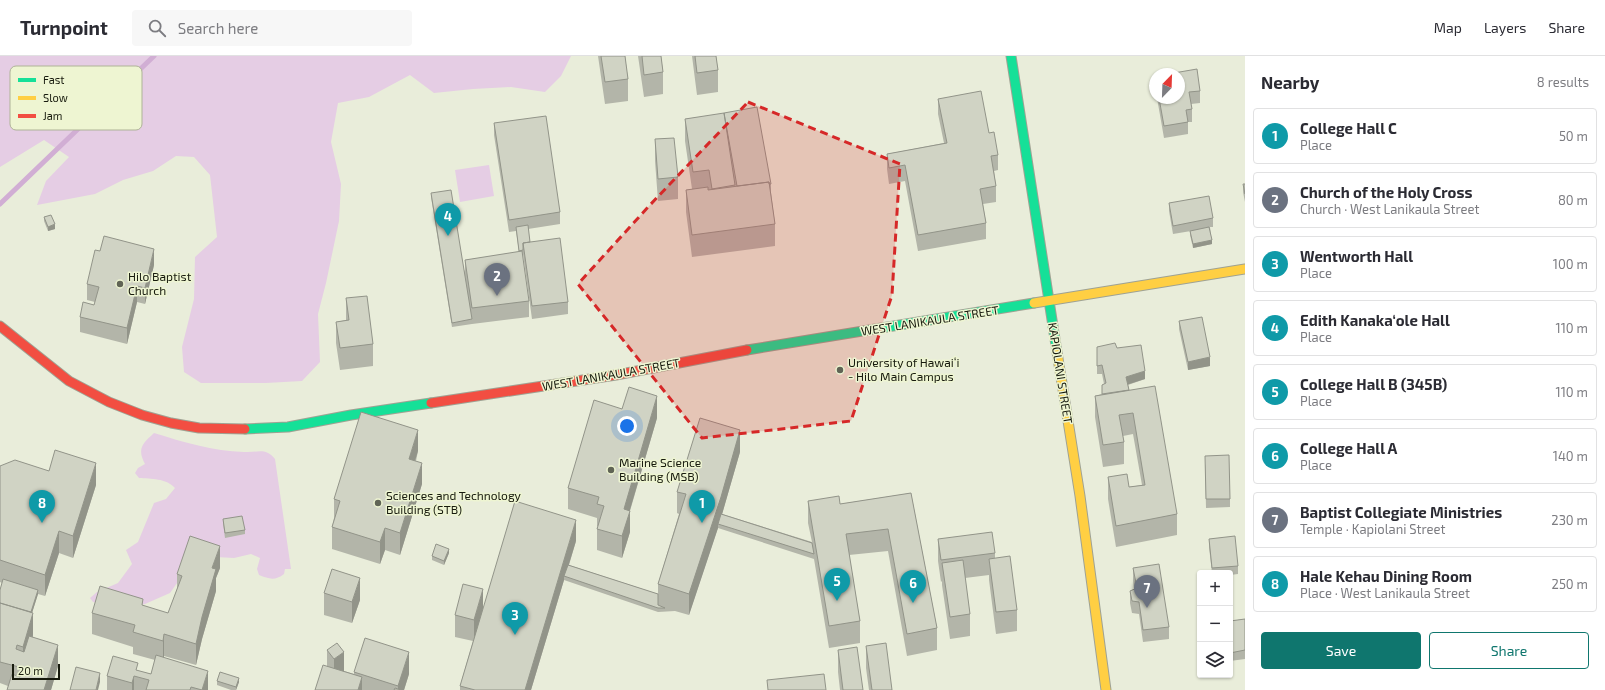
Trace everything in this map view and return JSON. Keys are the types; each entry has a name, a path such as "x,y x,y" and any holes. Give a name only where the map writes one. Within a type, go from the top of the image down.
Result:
{"street":[{"name":"KAPIOLANI STREET","path":"1011,56 1080,496 1106,690"},
{"name":"WEST LANIKAULA STREET","path":"0,326 69,381 109,402 142,415 171,423 199,428 230,430 288,427 351,415 616,375 759,348 1245,269"}],"highlighted area":[{"path":"748,102 900,164 892,295 851,421 702,438 578,284 649,206"}],"shaded area":[{"path":"0,56 571,56 561,76 545,92 511,87 434,93 410,75 369,97 338,103 331,142 341,184 339,221 318,314 320,362 302,381 266,383 201,383 184,372 182,347 194,299 195,257 217,237 210,175 194,157 176,156 153,171 123,180 95,194 37,205 46,181 69,157 44,140 0,167"},
{"path":"489,165 494,196 460,202 455,170"},
{"path":"154,433 210,448 249,452 261,451 271,455 275,459 291,569 285,569 284,574 278,578 269,578 259,575 257,569 260,558 251,554 234,558 216,557 182,576 170,593 145,604 122,609 93,602 90,598 97,592 118,583 132,564 126,550 138,542 154,503 166,499 175,488 167,482 139,478 135,473 138,468 145,464 141,450 146,440"}],"building":[{"path":"601,56 625,56 628,79 605,82"},
{"path":"642,56 661,56 663,72 644,75"},
{"path":"695,56 716,56 718,70 697,73"},
{"path":"1197,69 1200,91 1189,92 1192,109 1186,110 1188,122 1164,126 1160,104 1185,104 1185,71"},
{"path":"981,91 989,133 994,132 998,155 991,156 996,186 980,189 986,223 918,235 905,165 889,168 887,154 947,143 938,99"},
{"path":"757,107 771,184 769,184 769,182 737,186 724,113"},
{"path":"724,113 735,185 712,189 709,170 693,172 685,119"},
{"path":"546,116 560,212 509,220 494,123"},
{"path":"674,138 678,177 658,179 655,139"},
{"path":"769,182 775,224 692,235 686,190 708,187 708,190"},
{"path":"451,190 472,319 452,323 431,193"},
{"path":"1209,196 1213,218 1173,226 1169,203"},
{"path":"51,215 55,224 48,227 44,217"},
{"path":"528,225 530,242 523,243 523,250 519,251 516,227"},
{"path":"1209,227 1212,240 1193,244 1190,231"},
{"name":"Hilo Baptist Church","path":"104,236 154,249 145,288 137,286 127,328 80,317 83,302 94,305 99,287 87,284 95,250 100,251"},
{"path":"560,238 568,302 532,306 523,243"},
{"path":"522,251 529,301 472,308 465,260"},
{"path":"367,296 373,344 340,348 336,322 349,320 346,298"},
{"path":"1202,317 1210,357 1188,362 1179,321"},
{"path":"1115,343 1117,348 1141,345 1145,371 1126,377 1129,390 1102,394 1102,385 1106,383 1102,365 1097,366 1097,347"},
{"path":"1155,386 1177,514 1116,526 1108,477 1127,474 1129,487 1145,485 1133,413 1119,415 1124,442 1103,445 1095,396"},
{"name":"Marine Science Building (MSB)","path":"629,387 657,396 624,509 630,511 622,536 597,529 604,506 597,504 599,497 568,488 594,400 622,409"},
{"name":"Sciences and Technology Building (STB)","path":"361,412 418,430 409,459 422,463 400,533 385,528 380,542 332,527 340,501 334,499"},
{"path":"700,418 740,430 721,497 689,594 658,584 686,494 677,492"},
{"path":"55,450 96,463 73,536 59,531 45,575 0,560 0,466 15,460 49,471"},
{"path":"1229,455 1230,499 1206,499 1205,456"},
{"path":"911,493 937,628 907,634 888,529 846,534 860,621 829,626 808,501 839,496 840,504"},
{"path":"515,501 576,520 525,690 475,690 460,686"},
{"path":"721,514 812,543 814,554 718,524"},
{"path":"242,516 245,530 225,533 223,519"},
{"path":"992,532 995,553 941,560 938,539"},
{"path":"190,536 220,546 212,568 216,569 196,644 164,634 163,641 133,632 135,625 92,613 100,586 143,599 142,605 168,613 182,576 177,574"},
{"path":"1235,536 1238,566 1212,568 1209,539"},
{"path":"436,544 449,549 444,561 432,556"},
{"path":"1010,556 1017,610 996,612 989,559"},
{"path":"963,560 970,614 950,617 942,563"},
{"path":"1159,564 1169,627 1143,630 1139,602 1132,601 1130,591 1137,588 1133,568"},
{"path":"568,565 658,594 658,605 665,608 658,608 564,576"},
{"path":"332,569 360,578 352,602 324,593"},
{"path":"3,579 38,590 31,612 0,603 0,590"},
{"path":"463,584 483,589 474,620 455,615"},
{"path":"0,603 33,613 23,647 17,645 16,649 24,652 29,636 58,645 44,690 7,690 12,674 20,677 23,668 0,662"},
{"path":"1245,619 1245,650 1233,652 1233,642 1233,621"},
{"path":"365,638 409,652 398,686 354,672"},
{"path":"337,643 344,652 334,659 327,650"},
{"path":"886,643 892,690 872,690 866,646"},
{"path":"857,647 863,690 843,690 838,650"},
{"path":"156,655 208,671 202,690 191,687 190,690 146,690 149,680 134,676 132,683 107,676 113,656 138,663 136,670 151,674"},
{"path":"323,665 362,677 358,690 315,690"},
{"path":"76,667 100,673 96,690 70,690"},
{"path":"220,672 239,678 236,687 217,681"},
{"path":"824,674 826,690 768,690 767,680"}],"waterway":[{"path":"142,68 154,56"},
{"path":"0,204 77,130"}],"traffic: fast":[{"path":"1011,56 1057,352"},
{"path":"747,350 1034,303"},
{"path":"245,429 288,427 351,415 431,403"}],"traffic: slow":[{"path":"1034,303 1245,269"},
{"path":"1057,352 1080,496 1106,690"}],"traffic: jam":[{"path":"0,326 69,381 109,402 142,415 171,423 199,428 245,429"},
{"path":"431,403 616,375 747,350"}],"place":[{"name":"Edith Kanaka‘ole Hall","path":"448,236"},
{"name":"Hilo Baptist Church","path":"120,284"},
{"name":"Church of the Holy Cross","path":"497,296"},
{"name":"University of Hawaiʻi - Hilo Main Campus","path":"840,370"},
{"name":"Marine Science Building (MSB)","path":"611,470"},
{"name":"Sciences and Technology Building (STB)","path":"378,503"},
{"name":"Hale Kehau Dining Room","path":"42,523"},
{"name":"College Hall C","path":"702,523"},
{"name":"College Hall B (345B)","path":"837,601"},
{"name":"College Hall A","path":"913,603"},
{"name":"Baptist Collegiate Ministries","path":"1147,608"},
{"name":"Wentworth Hall","path":"515,635"}]}
